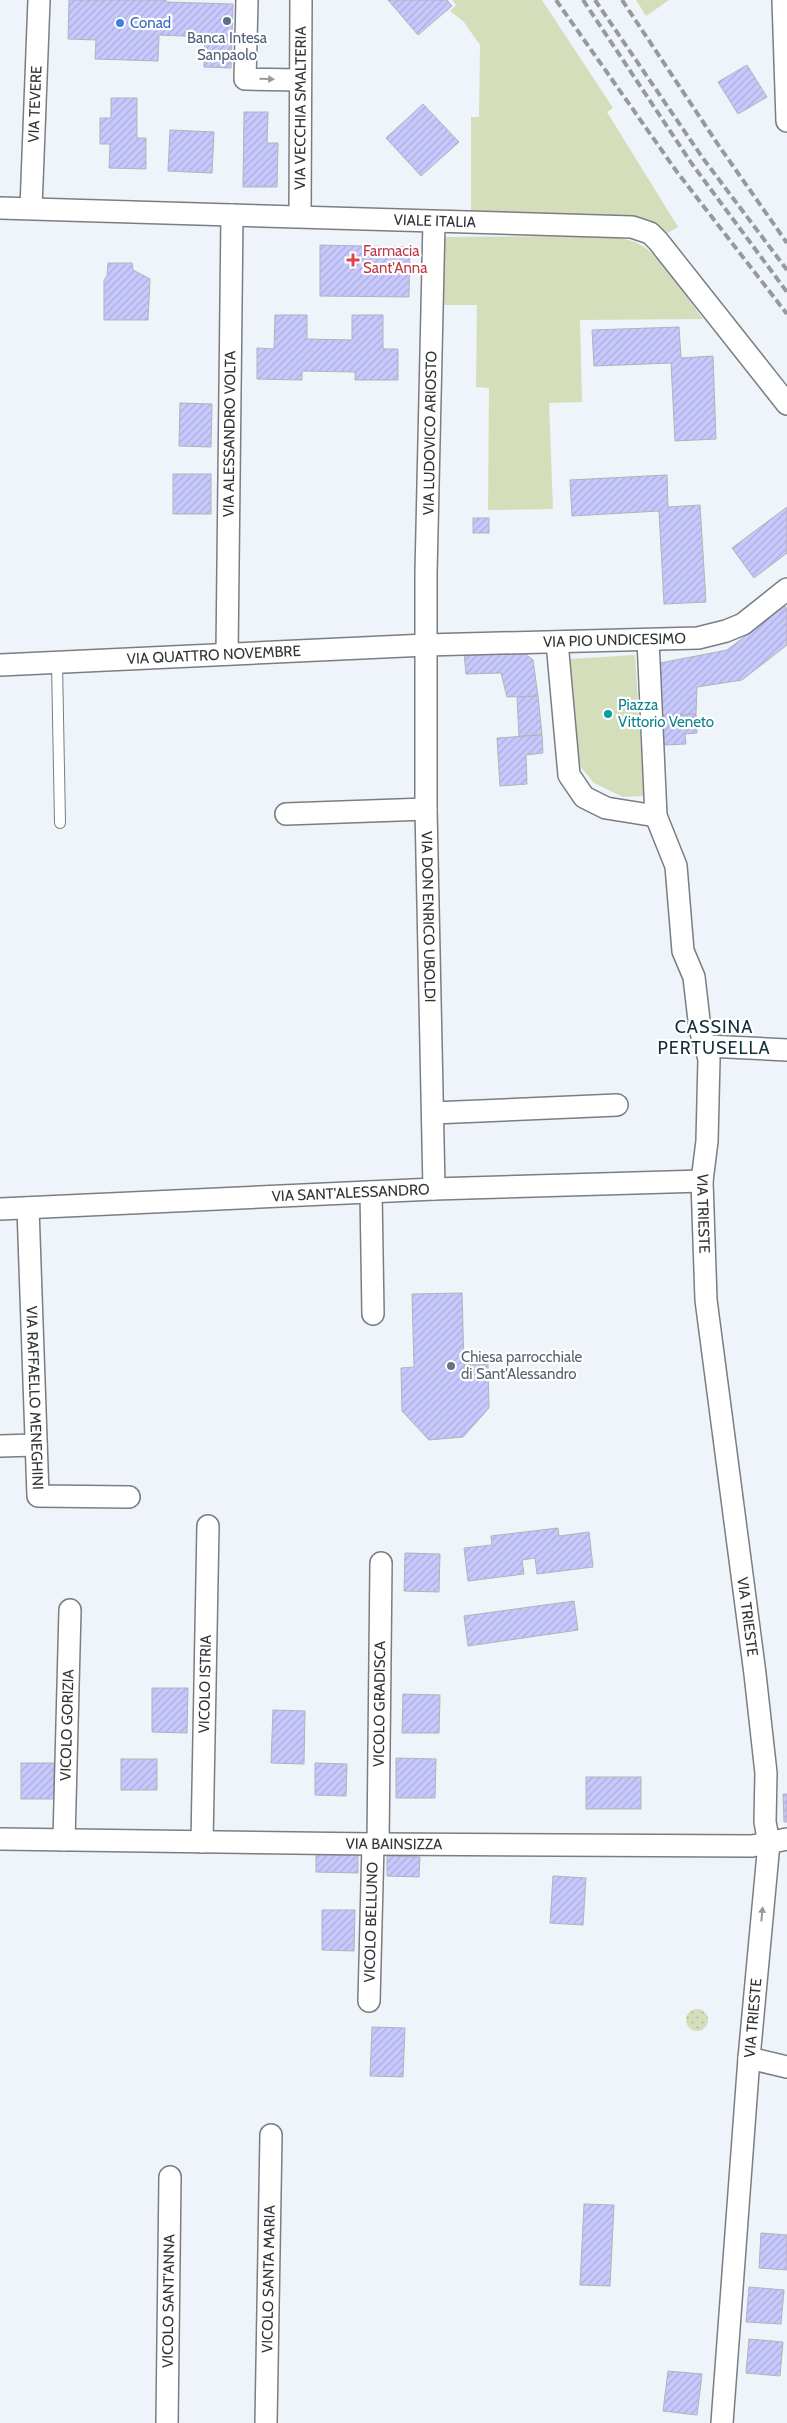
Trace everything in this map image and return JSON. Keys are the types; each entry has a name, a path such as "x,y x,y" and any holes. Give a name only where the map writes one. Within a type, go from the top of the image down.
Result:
{"street":[{"name":"VIA TEVERE","path":"31,208 38,0"},
{"path":"247,0 245,79 300,80"},
{"name":"VIA VECCHIA SMALTERIA","path":"300,216 301,0"},
{"path":"783,0 787,121"},
{"name":"VIALE ITALIA","path":"0,208 632,227 650,233 787,404"},
{"name":"VIA ALESSANDRO VOLTA","path":"227,654 232,215"},
{"name":"VIA LUDOVICO ARIOSTO","path":"426,645 434,222"},
{"name":"VIA PIO UNDICESIMO","path":"426,645 698,638 726,631 743,624 787,589"},
{"path":"557,642 569,775 584,797 606,808 656,816 648,640"},
{"name":"VIA QUATTRO NOVEMBRE","path":"0,666 426,645"},
{"name":"VIA DON ENRICO UBOLDI","path":"426,645 426,809 434,1189"},
{"path":"286,814 426,809"},
{"name":"VIA TRIESTE","path":"656,816 676,866 683,951 694,977 700,1029 707,1046 709,1059 707,1141 702,1180 706,1300 755,1674 766,1773 765,1822 778,1841 758,1963 749,2058 722,2423"},
{"path":"707,1046 787,1050"},
{"path":"433,1113 617,1105"},
{"name":"VIA SANT'ALESSANDRO","path":"0,1209 434,1189 702,1180"},
{"path":"371,1192 373,1314"},
{"name":"VIA RAFFAELLO MENEGHINI","path":"28,1208 38,1496 129,1497"},
{"path":"0,1446 36,1445"},
{"name":"VICOLO ISTRIA","path":"202,1842 208,1526"},
{"name":"VICOLO GRADISCA","path":"376,1844 381,1563"},
{"name":"VICOLO GORIZIA","path":"64,1840 70,1610"},
{"name":"VIA BAINSIZZA","path":"0,1839 752,1846 778,1841"},
{"name":"VICOLO BELLUNO","path":"369,2001 376,1844"},
{"path":"749,2058 787,2067"},
{"name":"VICOLO SANTA MARIA","path":"266,2423 271,2135"},
{"name":"VICOLO SANT'ANNA","path":"167,2423 170,2177"}],"lane":[{"path":"57,663 60,823"}],"green space":[{"path":"452,0 542,0 613,108 607,112 678,227 662,236 471,214 471,117 479,117 480,45 464,22 450,11 456,5"},
{"path":"636,0 669,0 646,16"},
{"path":"602,236 624,239 644,247 667,270 703,319 580,320 582,402 549,403 553,509 488,510 489,388 476,387 477,305 443,305 441,237"},
{"path":"635,655 644,796 623,797 594,783 575,760 569,659"},
{"path":"697,2009 705,2012 708,2020 705,2028 697,2031 689,2028 686,2020 689,2012"}],"building":[{"path":"69,0 166,0 166,2 233,4 231,68 204,67 205,37 159,35 158,61 95,59 96,40 68,39"},
{"path":"388,0 447,0 452,6 418,35"},
{"path":"747,65 767,97 738,114 718,82"},
{"path":"111,98 137,98 137,138 146,138 146,169 109,168 110,144 100,144 100,118 111,118"},
{"path":"423,104 459,142 421,176 386,138"},
{"path":"244,112 268,112 267,143 278,143 277,187 243,187"},
{"path":"170,130 214,132 212,173 168,171"},
{"path":"320,245 410,247 409,297 320,296"},
{"path":"108,263 132,263 133,270 150,279 148,320 104,320 104,280 107,276"},
{"path":"275,315 307,315 307,339 352,340 352,315 383,315 383,349 398,349 398,380 355,380 355,372 302,371 302,380 257,379 257,348 274,349"},
{"path":"679,327 681,358 713,356 716,439 675,441 671,363 594,366 592,330"},
{"path":"180,403 212,404 211,447 179,446"},
{"path":"173,474 211,474 211,514 173,514"},
{"path":"667,475 668,507 700,505 706,602 664,604 659,511 572,516 570,480"},
{"path":"787,507 787,553 754,578 732,548"},
{"path":"473,518 489,518 489,533 473,533"},
{"path":"785,606 787,609 787,645 742,680 697,687 696,714 662,716 660,663 727,650"},
{"path":"518,648 533,660 538,696 507,697 501,673 466,674 464,653"},
{"path":"538,696 542,735 519,736 517,697"},
{"path":"696,714 697,733 685,734 686,744 664,745 662,716"},
{"path":"542,735 543,753 526,755 527,784 500,786 497,738"},
{"name":"Chiesa parrocchiale di Sant'Alessandro","path":"462,1293 464,1365 488,1364 489,1408 463,1437 429,1440 402,1411 401,1368 414,1367 412,1294"},
{"path":"558,1528 559,1536 589,1532 593,1567 537,1574 535,1558 522,1560 524,1574 468,1581 464,1548 492,1545 491,1536"},
{"path":"405,1553 440,1554 439,1592 404,1591"},
{"path":"574,1601 578,1630 468,1646 464,1616"},
{"path":"152,1688 188,1688 187,1733 152,1732"},
{"path":"403,1694 440,1695 439,1733 402,1733"},
{"path":"273,1710 305,1711 304,1764 271,1763"},
{"path":"396,1758 436,1759 435,1798 396,1798"},
{"path":"121,1759 157,1759 157,1790 121,1790"},
{"path":"21,1763 54,1763 54,1799 21,1799"},
{"path":"315,1763 347,1764 346,1796 315,1795"},
{"path":"586,1777 641,1777 641,1809 586,1809"},
{"path":"783,1794 787,1794 787,1822 784,1822"},
{"path":"316,1853 358,1854 358,1873 316,1872"},
{"path":"387,1856 420,1857 419,1877 387,1876"},
{"path":"553,1876 586,1878 583,1925 550,1923"},
{"path":"322,1910 355,1910 354,1951 322,1950"},
{"path":"372,2027 405,2028 403,2077 370,2076"},
{"path":"584,2204 614,2205 610,2286 580,2285"},
{"path":"761,2233 787,2235 787,2270 759,2268"},
{"path":"749,2287 784,2290 781,2324 746,2322"},
{"path":"749,2339 783,2342 780,2376 746,2373"},
{"path":"668,2371 702,2374 697,2415 663,2411"}],"railway":[{"path":"556,0 677,172 787,314"},
{"path":"583,0 692,164 787,292"},
{"path":"595,0 702,157 787,270"},
{"path":"622,0 719,146 787,243"}],"place":[{"name":"Banca Intesa Sanpaolo","path":"227,21"},
{"name":"Conad","path":"120,23"},
{"name":"Farmacia Sant'Anna","path":"353,260"},
{"name":"Piazza Vittorio Veneto","path":"608,714"},
{"name":"Chiesa parrocchiale di Sant'Alessandro","path":"451,1366"}],"district":[{"name":"CASSINA PERTUSELLA","path":"714,1037"}]}
